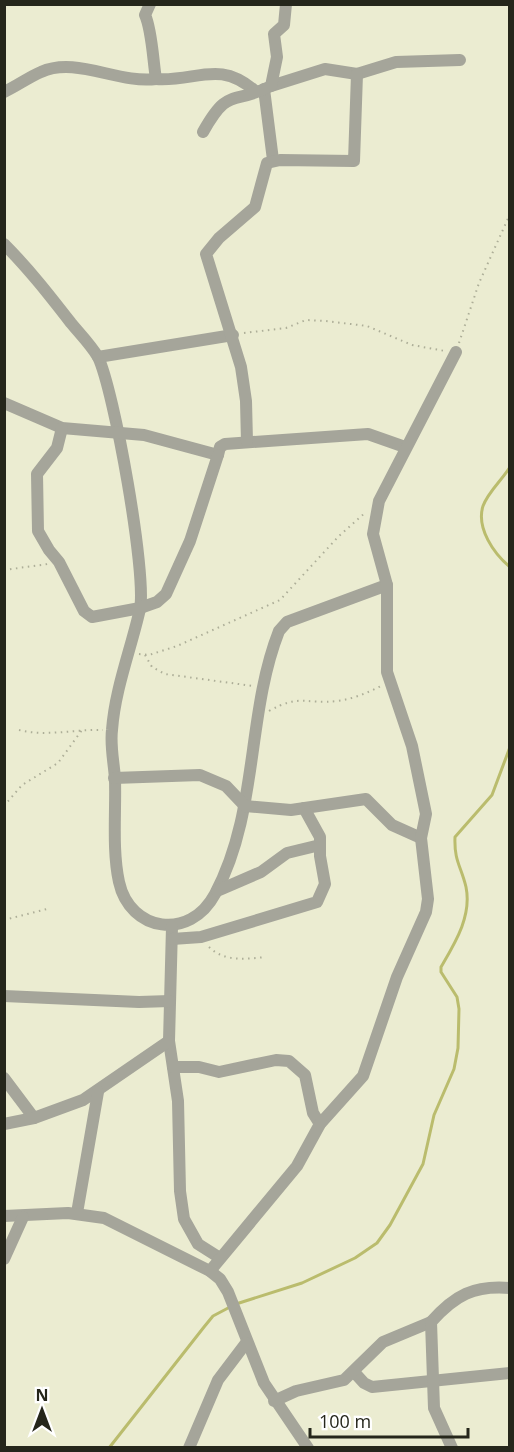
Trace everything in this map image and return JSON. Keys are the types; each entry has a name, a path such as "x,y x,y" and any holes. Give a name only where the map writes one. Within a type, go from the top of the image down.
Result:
{"street":[{"path":"150,4 145,15 151,27 151,52 156,79"},
{"path":"273,160 263,89 277,57 274,34 284,25 286,4"},
{"path":"203,132 221,104 232,98 325,69 357,74 396,62 460,60"},
{"path":"4,92 42,71 70,67 125,80 220,73 263,89"},
{"path":"247,442 243,382 233,335 206,261 206,254 214,243 255,207 264,167 273,160 354,161 357,74"},
{"path":"4,244 26,267 98,357 116,433 137,546 140,609 127,652 111,731 119,884 134,910 149,920 172,933 201,937 317,902 325,884 320,845 318,831 304,808"},
{"path":"98,357 233,335"},
{"path":"210,1271 297,1166 320,1124 363,1076 397,977 426,912 428,899 421,838 426,808 412,746 390,683 385,660 387,585 373,534 380,501 405,447 424,417 456,352"},
{"path":"4,403 62,428 144,435 218,456"},
{"path":"62,428 57,448 40,469 36,480 38,531 59,562 88,616 98,618 140,609 157,602 166,594 190,541 220,447 225,444 368,434 405,447"},
{"path":"172,933 207,907 217,891 245,806 259,716 274,642 279,631 287,622 387,585"},
{"path":"114,778 200,775 226,786 245,806 291,810 366,799 392,825 421,838"},
{"path":"217,891 261,872 287,854 320,845"},
{"path":"172,933 169,1041 178,1101 180,1191 184,1220 198,1244 220,1258"},
{"path":"4,996 128,1002 170,1001"},
{"path":"4,1124 34,1118 98,1092 169,1041"},
{"path":"173,1067 199,1067 219,1072 276,1060 289,1061 305,1075 313,1113 320,1124"},
{"path":"4,1078 34,1118"},
{"path":"77,1213 98,1092"},
{"path":"4,1216 77,1213 114,1222 210,1271 220,1279 228,1292 246,1343 274,1401 308,1448"},
{"path":"4,1259 23,1217"},
{"path":"274,1401 296,1391 344,1380 383,1342 431,1322 465,1293 485,1286 510,1288"},
{"path":"431,1322 432,1380 437,1416 452,1448"},
{"path":"189,1448 218,1380 246,1343"},
{"path":"354,1372 364,1383 372,1387 510,1373"}],"path":[{"path":"233,335 286,328 313,320 367,327 412,345 456,352 479,283 510,214"},
{"path":"127,652 145,655 197,638 280,600 338,537 380,501"},
{"path":"4,570 59,562"},
{"path":"145,655 152,667 165,674 265,688"},
{"path":"259,716 290,701 303,699 338,701 356,697 390,683"},
{"path":"19,730 46,734 82,729 111,731"},
{"path":"4,806 22,785 58,763 82,729"},
{"path":"4,920 47,909"},
{"path":"201,937 211,950 223,956 240,959 266,957"}],"waterway":[{"path":"510,467 488,496 481,514 488,540 510,567"},
{"path":"236,1304 302,1283 355,1258 377,1243 390,1225 423,1164 434,1115 454,1069 458,1048 457,997 441,972 441,967 461,929 467,908 466,887 457,858 455,837 492,795 510,747"},
{"path":"109,1448 213,1316 230,1307"}]}
